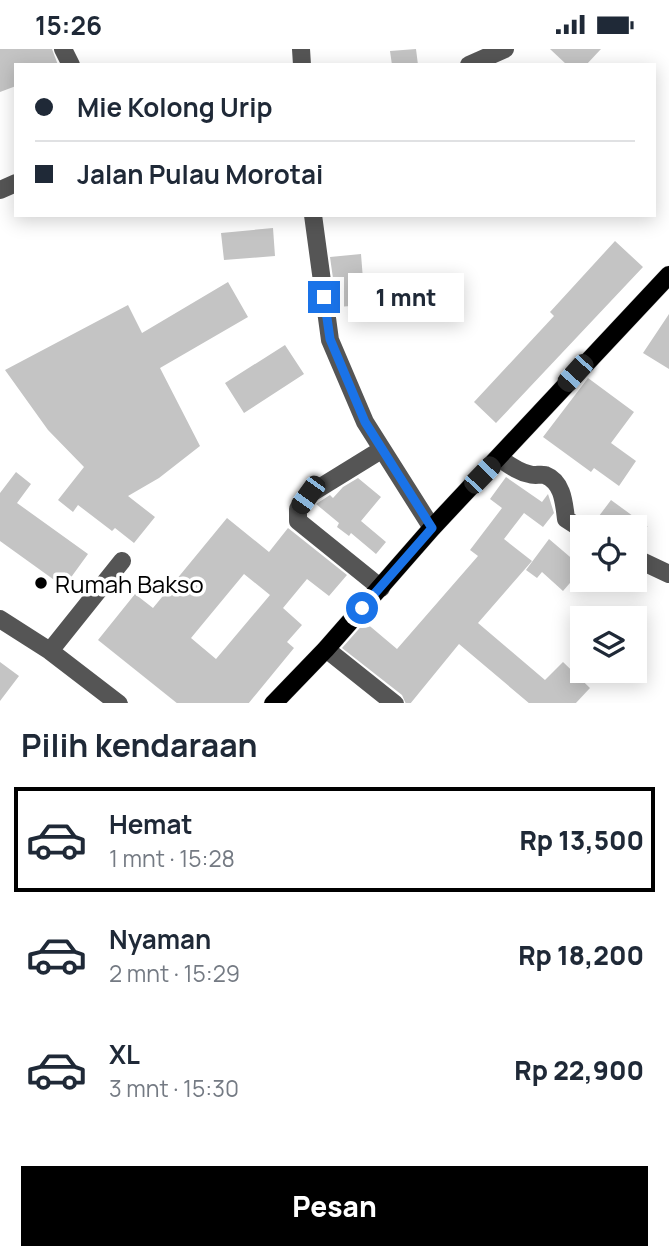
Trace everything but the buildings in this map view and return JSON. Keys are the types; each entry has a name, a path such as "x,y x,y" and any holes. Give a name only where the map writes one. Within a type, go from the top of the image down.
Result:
{"main road":[{"path":"273,703 326,649 432,528 575,373 669,275"}],"street":[{"path":"474,63 505,49"},
{"path":"313,217 330,339 354,398 381,450 432,528"},
{"path":"381,450 308,495 298,509 298,521 381,588"},
{"path":"499,458 519,471 531,475 545,475 558,485 564,501 566,519 570,522"},
{"path":"50,652 122,561"},
{"path":"647,564 669,574"},
{"path":"0,619 119,703"},
{"path":"326,649 395,703"}],"place":[{"name":"Rumah Bakso","path":"41,583"}],"route":[{"path":"324,297 330,339 365,422 432,528 362,608"}]}
